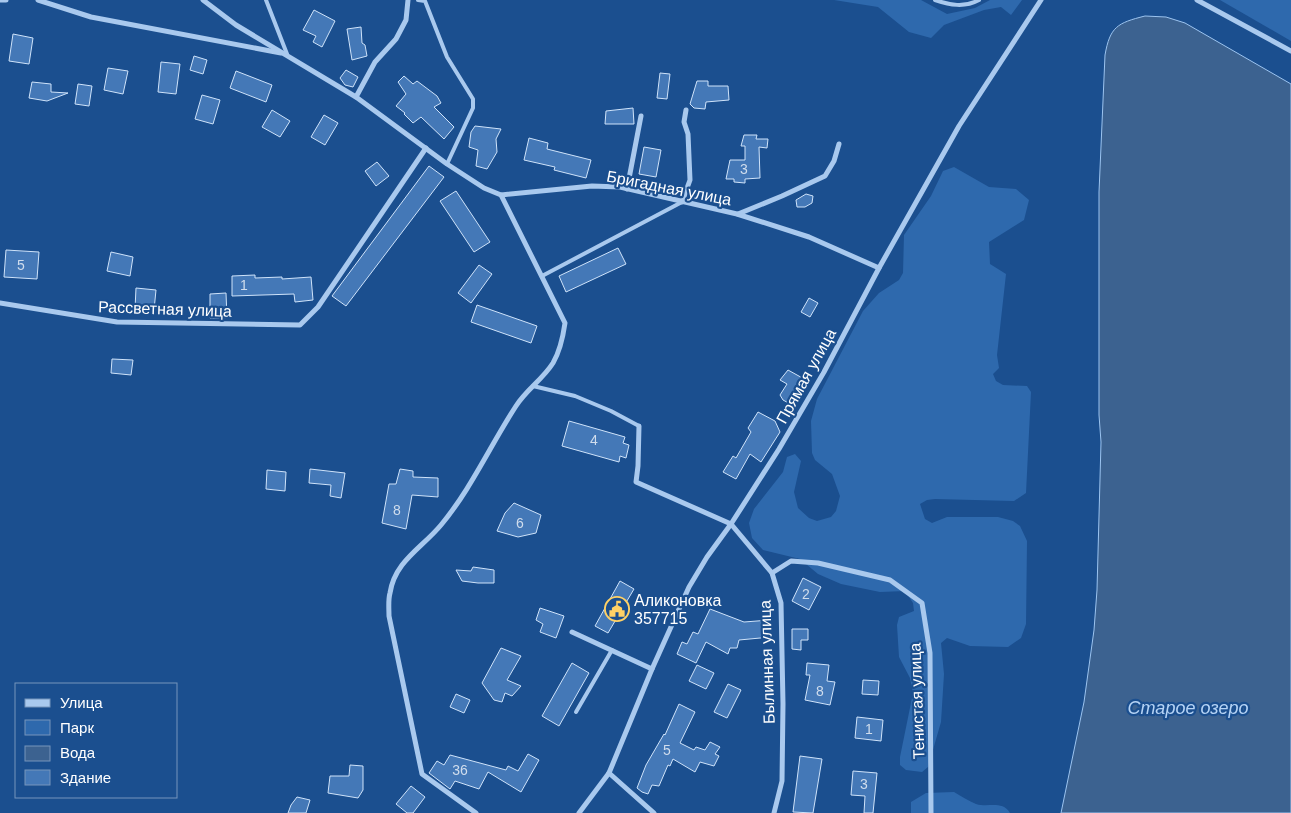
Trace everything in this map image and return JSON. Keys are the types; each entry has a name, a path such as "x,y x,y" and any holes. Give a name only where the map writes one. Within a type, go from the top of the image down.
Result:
{"street":[{"path":"0,0 6,0"},
{"path":"38,0 91,17 287,54"},
{"path":"203,0 236,25 356,97 447,164 484,188 501,195 565,323 561,344 552,363 517,405 472,482 446,518 423,544 408,557 395,574 389,594 389,616 422,774 476,813"},
{"path":"356,97 375,62 396,39 406,20 408,0"},
{"name":"Прямая улица","path":"580,813 609,773 652,669 689,587 779,449 824,372 878,268 958,126 1041,0"},
{"path":"1197,0 1291,52"},
{"path":"682,202 690,180 688,134 684,122 686,110"},
{"path":"627,189 641,116"},
{"path":"737,214 825,176 834,160 839,144"},
{"name":"Рассветная улица","path":"0,303 117,322 300,325 318,307 426,148"},
{"name":"Бригадная улица","path":"501,195 592,186 627,189 737,214 810,237 878,268"},
{"path":"639,426 636,482 731,524"},
{"name":"Былинная улица","path":"731,524 772,573 781,603 782,781 774,813"},
{"name":"Тенистая улица","path":"772,573 791,561 818,563 890,580 922,603 930,653 932,813"},
{"path":"572,632 652,669"},
{"path":"609,773 654,813"}],"lane":[{"path":"266,0 287,54"},
{"path":"418,0 425,1 447,57 473,99 473,108 447,164"},
{"path":"935,0 953,5 972,4 979,0"},
{"path":"542,276 682,202"},
{"path":"533,386 575,396 639,426"},
{"path":"576,712 612,650"}],"green space":[{"path":"834,0 921,0 947,14 975,8 990,0 1022,0 1011,15 1001,7 984,10 944,25 931,38 909,32 878,7"},
{"path":"1220,0 1291,0 1291,41"},
{"path":"954,167 989,187 1016,189 1029,200 1024,220 989,242 990,264 1006,274 997,355 999,368 993,374 996,381 1003,385 1027,386 1031,392 1026,493 1014,501 935,499 927,500 920,504 925,519 932,523 947,517 998,517 1013,521 1020,526 1027,541 1026,624 1021,638 1008,647 970,646 947,638 941,643 944,674 941,722 928,767 922,772 906,770 900,765 913,693 910,678 899,657 897,625 899,617 914,611 913,603 905,591 880,592 841,584 818,574 800,559 763,550 752,538 749,523 754,509 783,472 787,457 795,454 801,461 794,492 798,508 809,518 817,521 831,517 836,511 840,496 832,474 815,460 812,453 811,421 817,399 863,311 879,293 899,280 903,273 904,235 931,196 943,171"},
{"path":"954,792 976,804 999,805 1010,813 911,813 911,802 926,793"}],"water":[{"name":"Старое озеро","path":"1145,16 1166,17 1185,23 1291,84 1291,813 1061,813 1084,702 1094,630 1097,590 1101,442 1099,415 1099,192 1105,55 1109,38 1116,28 1128,21"}],"building":[{"path":"314,10 335,21 322,47 313,42 316,36 303,30"},
{"path":"361,27 362,43 365,45 367,56 352,60 347,29"},
{"path":"13,34 33,38 29,64 9,61"},
{"path":"194,56 207,60 203,74 190,70"},
{"path":"161,62 180,64 176,94 158,92"},
{"path":"108,68 128,71 123,94 104,90"},
{"path":"346,70 358,77 353,87 345,85 340,78"},
{"path":"236,71 272,85 266,102 230,88"},
{"path":"660,73 670,74 667,99 657,98"},
{"path":"404,76 413,84 417,81 437,96 441,103 434,107 454,127 444,139 421,117 413,123 396,106 406,94 398,82"},
{"path":"697,81 708,81 708,86 728,86 729,100 706,102 705,109 694,108 690,104"},
{"path":"32,82 51,84 51,92 68,93 47,101 29,98"},
{"path":"78,84 92,86 89,106 75,104"},
{"path":"202,95 220,100 213,124 195,119"},
{"path":"633,108 634,124 605,124 606,111"},
{"path":"272,110 290,121 280,137 262,127"},
{"path":"324,115 338,123 325,145 311,137"},
{"path":"475,126 501,129 496,139 497,152 487,169 476,166 478,150 469,147 471,132"},
{"path":"744,135 757,135 756,139 768,139 767,148 759,147 760,178 745,179 745,183 734,182 734,179 726,179 730,160 745,160 745,146 741,146"},
{"path":"529,138 548,143 547,149 591,160 586,178 554,170 555,167 524,160"},
{"path":"644,147 661,150 656,177 639,174"},
{"path":"377,162 389,176 376,186 365,171"},
{"path":"429,166 444,177 346,306 332,296"},
{"path":"456,191 490,242 474,252 440,201"},
{"path":"806,194 813,196 812,203 805,207 797,207 796,200"},
{"path":"618,248 626,264 566,292 559,276"},
{"path":"6,250 39,252 37,279 4,277"},
{"path":"111,252 133,257 130,276 107,271"},
{"path":"479,265 492,274 471,303 458,293"},
{"path":"255,275 255,278 282,277 282,279 311,277 313,300 295,302 294,294 232,296 232,276"},
{"path":"136,288 156,290 154,310 135,309"},
{"path":"226,293 227,318 210,318 210,294"},
{"path":"809,298 818,303 810,317 801,312"},
{"path":"477,305 537,326 531,343 471,322"},
{"path":"112,359 133,360 131,375 111,373"},
{"path":"788,370 806,380 794,406 783,400 780,395 787,384 780,380"},
{"path":"758,412 775,421 780,432 761,462 750,454 736,479 723,472 733,456 736,458 751,432 748,428"},
{"path":"569,421 625,437 623,443 629,445 626,458 620,456 619,462 562,446"},
{"path":"310,469 345,473 341,498 330,496 331,485 309,483"},
{"path":"400,469 413,471 413,477 438,478 438,497 412,495 406,529 382,523 389,484 396,484"},
{"path":"267,470 286,472 285,491 266,489"},
{"path":"514,503 541,515 536,533 518,537 497,531 505,513"},
{"path":"473,567 494,570 494,583 462,581 456,570 471,571"},
{"path":"803,578 821,587 809,610 792,601"},
{"path":"620,581 634,589 608,633 595,626"},
{"path":"540,608 564,616 556,638 540,632 543,624 536,620"},
{"path":"710,609 744,622 770,620 771,637 739,640 737,648 730,648 728,654 706,642 696,663 677,654 682,642 687,644 693,632 698,634"},
{"path":"792,629 808,629 808,640 801,640 801,650 792,649"},
{"path":"501,648 521,656 507,680 521,686 512,696 505,693 502,702 494,700 482,683"},
{"path":"572,663 589,673 559,726 542,716"},
{"path":"807,663 829,665 827,681 835,682 830,705 805,700 810,675 806,675"},
{"path":"697,665 714,673 706,689 689,681"},
{"path":"863,680 879,681 878,695 862,694"},
{"path":"728,684 741,690 727,718 714,712"},
{"path":"456,694 470,700 464,713 450,707"},
{"path":"679,704 695,712 680,743 694,750 696,747 705,750 710,742 720,747 715,754 719,756 714,766 700,762 695,772 673,759 670,766 668,765 659,786 652,785 648,794 642,792 637,788 646,765 665,735"},
{"path":"857,717 883,720 881,741 855,738"},
{"path":"528,754 539,760 521,792 488,772 479,789 455,781 450,789 429,773 437,761 444,765 450,755 506,770 508,766 518,771"},
{"path":"800,756 822,759 813,813 793,812"},
{"path":"350,765 363,766 363,790 358,798 328,793 330,776 349,776"},
{"path":"853,771 877,773 873,813 864,813 865,796 851,795"},
{"path":"411,786 425,797 413,813 407,813 396,804"},
{"path":"297,797 310,800 306,813 288,813 291,805"}],"place":[{"name":"Аликоновка 357715","path":"617,609"}]}
